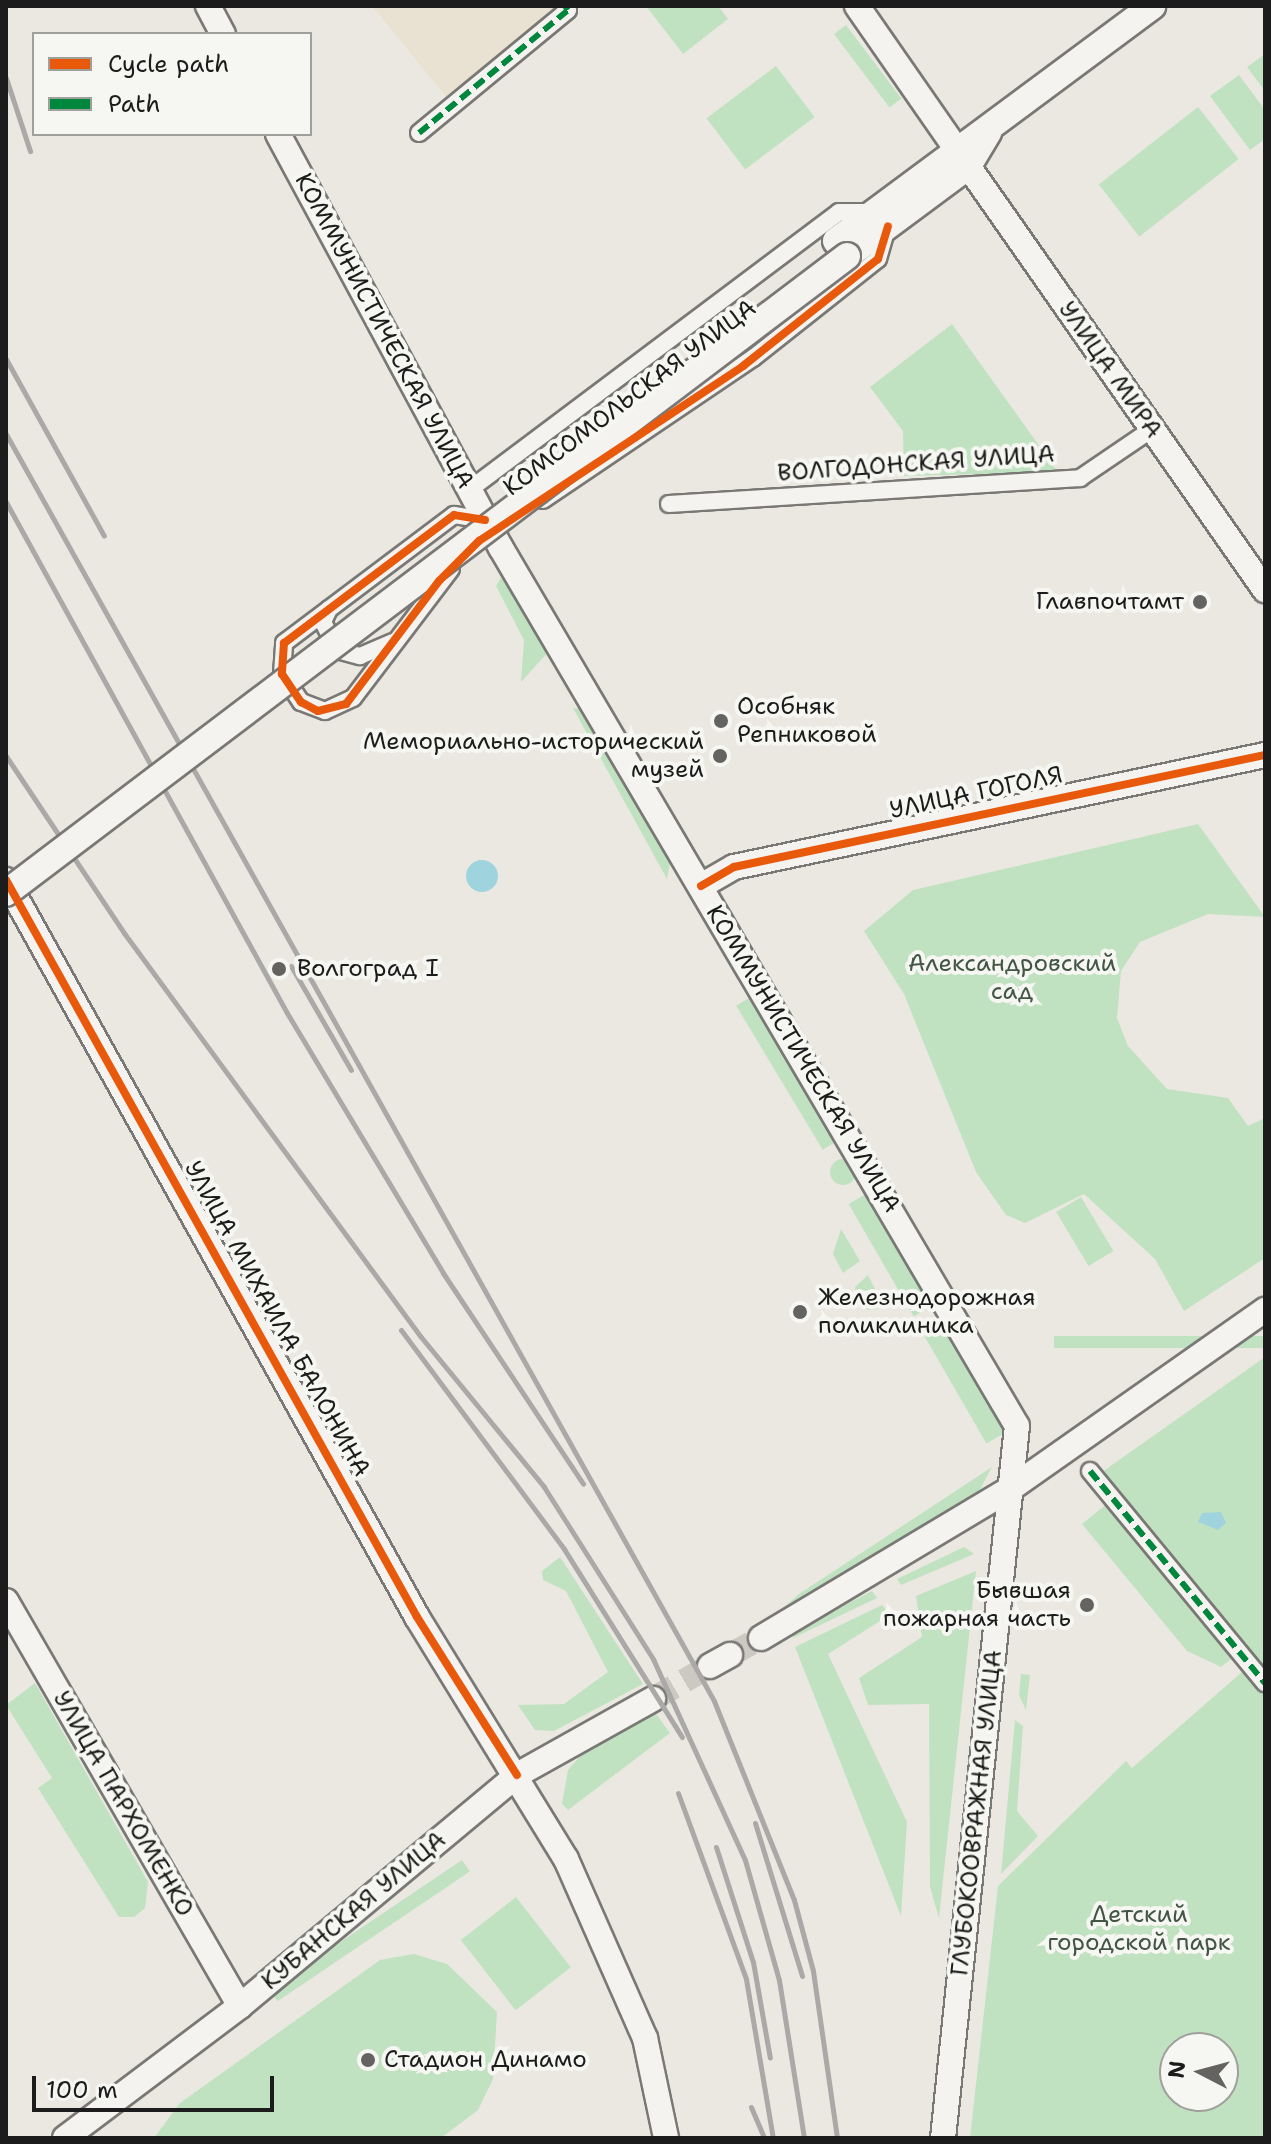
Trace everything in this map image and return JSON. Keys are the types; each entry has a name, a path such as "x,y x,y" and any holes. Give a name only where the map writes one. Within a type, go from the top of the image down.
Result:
{"main road":[{"path":"208,6 222,32"},
{"name":"УЛИЦА МИРА","path":"857,6 1152,429 1262,580"},
{"name":"КОМСОМОЛЬСКАЯ УЛИЦА","path":"6,878 882,219 962,158 991,128 1152,6"},
{"name":"КОММУНИСТИЧЕСКАЯ УЛИЦА","path":"279,136 489,526 1017,1426 1010,1489"},
{"name":"КОМСОМОЛЬСКАЯ УЛИЦА","path":"6,893 842,249"},
{"name":"УЛИЦА ГОГОЛЯ","path":"701,886 734,867 1265,755"},
{"name":"УЛИЦА МИХАИЛА БАЛОНИНА","path":"6,878 417,1617 517,1775 613,1955 645,2038 666,2138"},
{"path":"761,1638 1010,1489 1265,1310"},
{"name":"ГЛУБОКООВРАЖНАЯ УЛИЦА","path":"943,2138 1010,1489"},
{"name":"УЛИЦА ПАРХОМЕНКО","path":"6,1601 240,2006"},
{"name":"КУБАНСКАЯ УЛИЦА","path":"65,2138 240,2006 517,1775 653,1699"}],"street":[{"path":"419,133 565,6"},
{"path":"839,212 882,219 878,259 743,366 489,526 439,581 346,704 313,711 290,687 278,651 454,515 467,486 839,212"},
{"name":"ВОЛГОДОНСКАЯ УЛИЦА","path":"669,504 1080,478 1152,429"},
{"path":"454,515 489,526"},
{"path":"329,609 323,622 337,650 360,656 395,641"},
{"path":"1090,1471 1265,1683"}],"shaded area":[{"path":"372,6 555,6 557,9 449,100"}],"green space":[{"path":"646,6 718,6 728,19 683,54"},
{"path":"846,25 901,98 889,108 834,34"},
{"path":"1265,54 1265,91 1247,67"},
{"path":"776,66 815,117 745,169 707,118"},
{"path":"1239,75 1265,110 1265,139 1250,150 1210,96"},
{"path":"1198,107 1239,159 1139,237 1099,185"},
{"path":"952,324 1058,472 904,476 903,431 870,387"},
{"path":"504,573 550,650 521,682 524,640 496,586"},
{"path":"573,708 587,709 670,863 667,879"},
{"name":"Александровский сад","path":"1198,824 1265,917 1208,914 1140,942 1121,971 1117,1018 1128,1046 1167,1089 1228,1098 1248,1126 1265,1118 1265,1258 1184,1311 1155,1259 1084,1194 1025,1223 1006,1215 976,1172 904,994 864,931 913,890"},
{"path":"749,998 836,1142 823,1150 736,1006"},
{"path":"843,1159 852,1163 856,1172 852,1181 843,1185 834,1181 830,1172 834,1163"},
{"path":"866,1194 931,1307 914,1317 849,1204"},
{"path":"1081,1197 1113,1251 1089,1266 1056,1212"},
{"path":"841,1229 860,1261 843,1273 833,1254"},
{"path":"868,1275 884,1307 868,1310 856,1300 855,1287"},
{"path":"940,1319 1006,1432 986,1443 921,1330"},
{"path":"1054,1336 1265,1336 1265,1348 1054,1348"},
{"name":"Детский городской парк","path":"1265,1357 1265,2138 970,2138 998,1886 1126,1761 1132,1768 1250,1665 1095,1477"},
{"path":"992,1467 974,1501 773,1617 799,1594"},
{"path":"1109,1502 1236,1655 1221,1667 1187,1651 1082,1524"},
{"path":"964,1547 974,1554 901,1585 897,1579"},
{"path":"560,1557 643,1684 554,1731 535,1730 518,1705 564,1704 608,1672 566,1591 543,1580 542,1571"},
{"path":"976,1571 939,1918 930,1887 929,1704 868,1705 859,1678 922,1637 916,1596"},
{"path":"872,1591 877,1598 793,1638 791,1633"},
{"path":"882,1605 891,1614 828,1654 907,1822 901,1916 795,1647"},
{"path":"1021,1674 1030,1675 1026,1710 1019,1695"},
{"path":"35,1683 148,1882 145,1908 134,1917 119,1917 38,1788 52,1778 6,1705"},
{"path":"656,1714 670,1733 568,1810 562,1804 568,1770 581,1755"},
{"path":"1015,1720 1023,1726 1017,1811 1038,1836 1001,1874"},
{"path":"462,1860 470,1872 277,2001 270,1990"},
{"path":"516,1897 571,1967 516,2010 461,1940"},
{"name":"Стадион Динамо","path":"414,1954 447,1964 497,2012 493,2079 478,2110 441,2138 154,2138 180,2103 380,1960"}],"water":[{"path":"482,860 493,865 498,876 493,887 482,892 471,887 466,876 471,865"},
{"path":"1221,1512 1226,1523 1218,1530 1198,1522 1202,1513"}],"tunnel":[{"path":"730,1655 761,1638"},
{"path":"653,1699 710,1666"}],"railway":[{"path":"6,78 30,151"},
{"path":"6,359 104,536"},
{"path":"6,434 714,1701 794,1900 813,1971 837,2138"},
{"path":"6,502 287,1013 443,1273 583,1484"},
{"path":"6,756 124,933 421,1337 544,1487 653,1659 745,1860 779,1980 804,2138"},
{"path":"291,966 351,1070"},
{"path":"401,1330 564,1549 682,1737"},
{"path":"678,1793 746,1979 773,2138"},
{"path":"755,1823 802,1976"},
{"path":"716,1847 753,1962 770,2058"},
{"path":"751,2107 764,2138"}],"marked path":[{"path":"419,133 568,10 565,6"},
{"path":"1090,1471 1265,1683"}],"cycle path":[{"path":"485,520 454,515 284,643 282,674 301,702 318,711 346,704 439,581 479,541 743,366 878,259 888,226"},
{"path":"701,886 734,867 1265,755"},
{"path":"6,880 417,1617 517,1775"}],"place":[{"name":"Главпочтамт","path":"1200,602"},
{"name":"Особняк Репниковой","path":"721,721"},
{"name":"Мемориально-исторический музей","path":"720,756"},
{"name":"Волгоград I","path":"279,969"},
{"name":"Железнодорожная поликлиника","path":"800,1312"},
{"name":"Бывшая пожарная часть","path":"1087,1605"},
{"name":"Стадион Динамо","path":"368,2060"}]}
